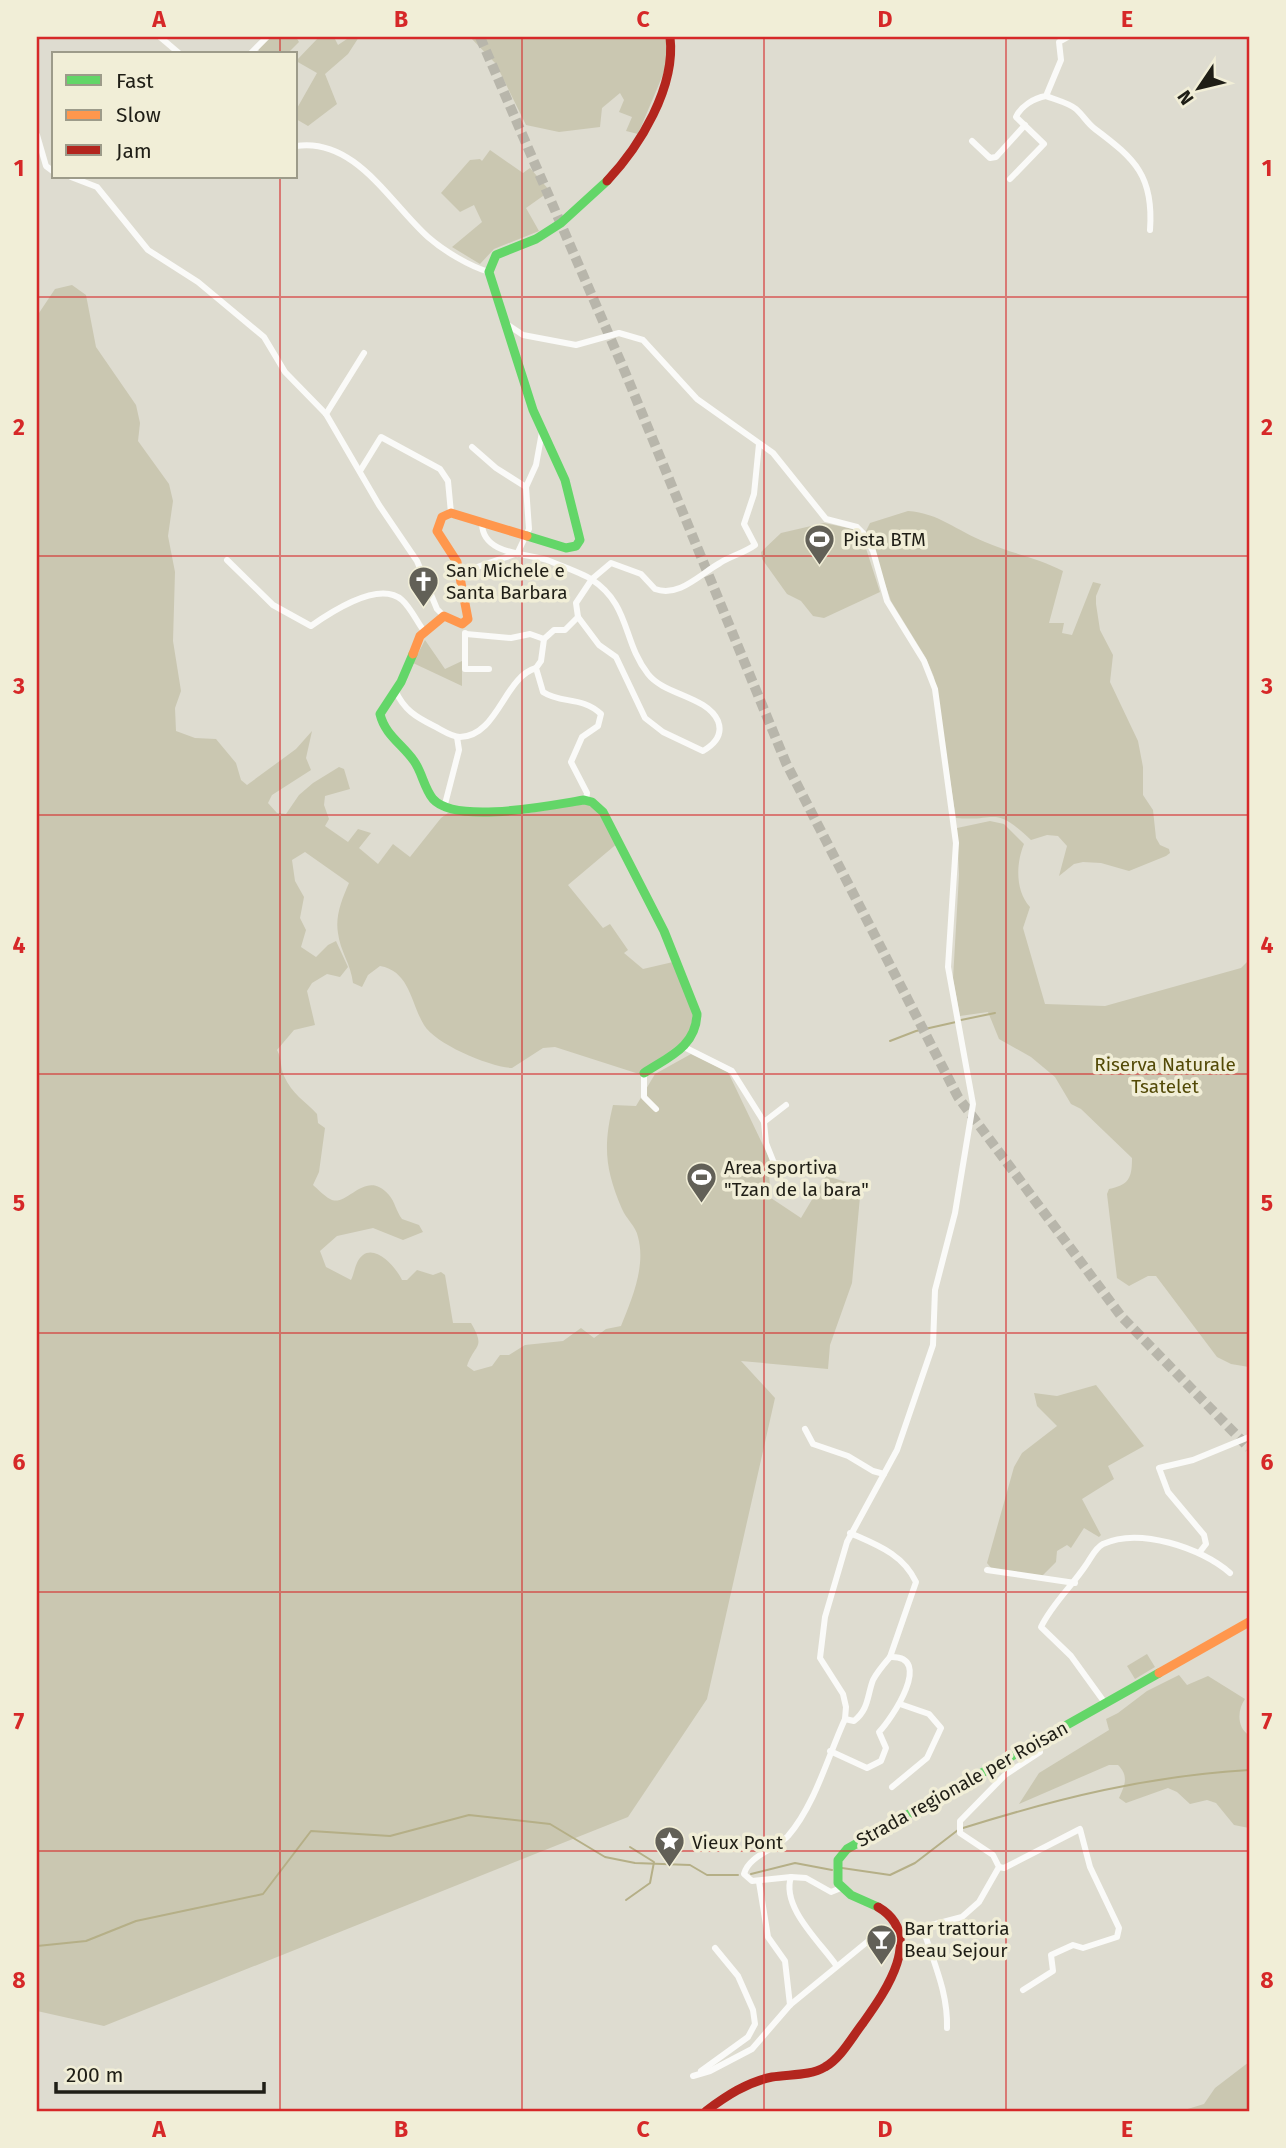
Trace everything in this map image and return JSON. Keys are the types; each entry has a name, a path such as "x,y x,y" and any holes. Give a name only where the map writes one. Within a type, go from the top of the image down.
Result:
{"street":[{"path":"160,37 178,52"},
{"path":"252,52 267,37"},
{"path":"489,272 496,255 540,236 577,212 616,174 645,130 667,77 672,50 670,37"},
{"path":"1046,96 1061,60 1058,39 1068,37"},
{"path":"1010,179 1044,144 1016,117 1020,110 1038,97 1046,96 1076,108 1089,124 1125,150 1140,168 1152,205 1150,230"},
{"path":"972,141 990,158 996,157 1025,125"},
{"path":"37,135 46,166 52,170"},
{"path":"298,146 318,144 333,150 380,184 428,237 489,272 508,325 526,391 565,480 580,540 569,549 451,513 439,520 437,531 460,573 468,606 468,619 462,624"},
{"path":"74,178 97,187 148,250 198,282 264,337 285,372 326,414 418,561 437,609 443,616 462,624 466,634 464,669 489,669"},
{"path":"508,325 523,335 565,344 587,344 619,333 643,340 697,399 773,453 826,519 857,527 867,539 887,601 924,660 935,689 954,824 956,871 948,967 973,1104 955,1213 935,1290 933,1345 897,1450 852,1530 825,1617 819,1649 823,1665 845,1699 845,1719 795,1826 787,1837 744,1869 747,1880 759,1882 791,1877 806,1878 831,1892 841,1888 889,1913 901,1934 900,1957 894,1974 835,2059 817,2070 765,2078 729,2095 706,2111"},
{"path":"326,414 365,353"},
{"path":"460,573 517,554 530,523 526,488 536,465 542,432"},
{"path":"360,471 380,437 440,469 447,481 451,513"},
{"path":"482,524 490,541 517,554 548,561 592,579 622,612 633,650 648,674 657,683 703,706 716,718 720,730 716,741 703,751 654,726 645,718 617,657 599,645 578,617 576,603 592,579 611,563 618,563 641,574 654,589 670,590 688,584 721,562 755,545 744,524 754,494 759,444"},
{"path":"472,447 496,468 526,488"},
{"path":"227,560 273,605 311,625 360,597 386,595 403,601 425,631"},
{"path":"443,616 425,631 396,690 383,706 380,714 383,727 414,761 432,798 444,808 507,813 586,800 598,806 615,830 664,931 694,1002 698,1027 686,1048 644,1073 644,1097 656,1109"},
{"path":"457,737 482,726 523,676 536,668 541,661 544,639 554,630 565,630 578,617"},
{"path":"466,634 511,638 530,634 544,639"},
{"path":"536,668 544,694 576,699 601,714 598,726 579,741 571,762 587,793 586,800"},
{"path":"396,690 400,704 408,711 457,737"},
{"path":"444,808 459,750 457,737"},
{"path":"686,1048 732,1071 764,1122 766,1143 774,1163 784,1164"},
{"path":"764,1122 786,1105"},
{"path":"805,1429 813,1444 848,1456 873,1471 884,1474"},
{"path":"1199,1553 1206,1544 1204,1535 1168,1492 1159,1468 1193,1460 1249,1437"},
{"path":"845,1719 855,1721 869,1700 874,1679 890,1657 916,1582 903,1562 891,1551 852,1530"},
{"path":"1105,1703 1071,1656 1041,1627 1096,1550 1103,1544 1158,1538 1199,1553 1230,1573"},
{"path":"987,1570 1075,1583"},
{"name":"Strada regionale per Roisan","path":"841,1888 836,1868 838,1860 847,1849 1249,1622"},
{"path":"830,1751 867,1768 881,1760 886,1748 879,1732 890,1722 900,1704 910,1673 908,1665 900,1658 890,1657"},
{"path":"892,1787 927,1758 941,1728 929,1714 900,1704"},
{"path":"999,1867 993,1855 960,1833 960,1824 1005,1775 1040,1752 1037,1742"},
{"path":"999,1867 1004,1868 1080,1829 1090,1867 1119,1928 1117,1937 1083,1948 1073,1945 1051,1955 1053,1971 1023,1990"},
{"path":"715,1948 738,1976 755,2024 748,2037 693,2076 747,2053 773,2028 790,2005 867,1942 954,1921 973,1910 999,1867"},
{"path":"791,1877 789,1891 794,1906 836,1965"},
{"path":"759,1882 768,1937 785,1961 790,2005"},
{"path":"923,1928 943,1985 947,2005 947,2028"}],"green space":[{"path":"270,37 296,37 299,42 289,52 260,52 258,49"},
{"path":"319,37 334,37 338,45 350,37 359,37 348,54 325,74 337,104 308,126 298,120 298,106 317,73 298,62"},
{"path":"470,37 666,37 667,65 638,134 626,131 632,117 619,112 624,100 620,93 602,108 600,127 559,132 526,125 496,64"},
{"path":"490,150 523,173 530,168 550,191 526,208 539,231 494,249 480,264 452,247 482,222 474,205 460,212 441,193 470,160 482,161"},
{"path":"72,285 86,295 96,347 136,405 140,423 138,441 169,484 173,501 168,536 175,572 173,641 181,691 175,708 176,731 195,738 216,739 236,763 241,780 247,785 296,749 312,731 306,758 311,770 272,795 268,803 277,813 286,814 299,795 313,783 339,767 344,769 350,789 325,796 324,805 329,819 325,826 348,842 358,829 371,833 359,848 378,864 393,844 410,857 448,813 518,815 583,803 591,804 619,842 568,885 603,928 610,924 628,950 624,953 643,969 673,962 693,1013 690,1036 639,1074 555,1047 543,1048 512,1068 477,1059 451,1047 430,1032 424,1025 404,981 390,969 380,966 368,975 362,987 353,983 337,927 340,908 349,883 305,852 292,860 295,881 304,897 300,918 306,930 301,947 316,957 336,941 348,967 340,977 327,974 312,983 307,991 315,1025 294,1030 277,1050 287,1082 317,1114 318,1123 325,1128 319,1172 313,1185 328,1198 336,1201 364,1187 372,1185 380,1188 389,1195 402,1219 419,1225 423,1232 403,1240 373,1228 337,1236 320,1251 326,1267 351,1280 358,1260 363,1255 374,1253 386,1260 402,1280 407,1280 417,1270 433,1275 441,1272 445,1275 453,1323 471,1323 478,1337 478,1346 467,1366 474,1371 492,1366 500,1355 509,1355 525,1345 563,1341 581,1328 594,1338 606,1329 621,1326 637,1282 640,1248 637,1233 622,1209 609,1169 607,1145 613,1105 636,1106 655,1074 691,1054 728,1072 773,1166 769,1174 771,1198 801,1218 826,1176 861,1186 852,1283 830,1345 828,1369 741,1361 775,1398 707,1699 628,1817 104,2026 37,2011 37,316 55,289"},
{"path":"908,511 929,515 975,538 1063,571 1049,623 1064,623 1062,633 1072,635 1093,582 1101,584 1096,604 1100,630 1113,655 1110,682 1138,741 1143,767 1143,795 1153,810 1156,838 1170,853 1129,871 1101,863 1083,862 1074,864 1059,876 1067,846 1058,836 1047,835 1031,840 1002,818 956,818 934,677 926,658 891,601 866,531 870,523"},
{"name":"Pista BTM","path":"824,523 853,529 862,536 880,592 824,618 813,616 801,601 787,594 762,559 761,552 781,533"},
{"path":"425,640 445,669 462,661 462,686 413,663"},
{"name":"Riserva Naturale Tsatelet","path":"990,821 1004,824 1024,844 1018,877 1022,893 1030,907 1023,928 1045,1004 1105,1006 1241,968 1249,960 1249,1367 1231,1364 1217,1357 1156,1276 1148,1276 1129,1286 1117,1278 1107,1194 1109,1189 1125,1183 1128,1179 1132,1158 1081,1109 1071,1104 1055,1077 1031,1057 999,1039 988,1012 960,1016 953,979 959,875 957,828"},
{"path":"1096,1385 1144,1446 1108,1466 1114,1479 1082,1499 1101,1535 1099,1537 1084,1528 1071,1548 1067,1545 1057,1551 1056,1562 1042,1576 992,1569 987,1563 1014,1467 1022,1453 1057,1426 1037,1406 1034,1393 1057,1396"},
{"path":"1147,1654 1155,1667 1135,1679 1127,1666"},
{"path":"1179,1675 1187,1685 1208,1676 1245,1699 1240,1723 1249,1735 1249,1828 1234,1825 1216,1803 1207,1800 1190,1804 1168,1788 1126,1803 1119,1798 1125,1781 1124,1773 1118,1765 1109,1765 1019,1804 1039,1773 1109,1730 1106,1719 1147,1691"},
{"path":"1249,2062 1249,2111 1181,2111 1204,2104 1215,2088"}],"waterway":[{"path":"961,1020 995,1013"},
{"path":"890,1041 916,1031 956,1022"},
{"path":"963,1828 1104,1790 1175,1777 1249,1770"},
{"path":"37,1946 86,1941 136,1921 263,1894 311,1831 390,1836 469,1815 550,1824 605,1857 635,1863 690,1865 707,1875 738,1875"},
{"path":"842,1868 890,1875 915,1863 958,1830"},
{"path":"626,1900 650,1883 654,1862 630,1847"},
{"path":"751,1874 795,1863 832,1870"}],"tunnel":[{"path":"480,37 625,372 786,763 958,1097 1121,1316 1249,1448"}],"traffic: fast":[{"path":"527,536 566,548 576,546 580,540 565,480 533,410 489,272 496,255 536,239 561,223 607,181"},
{"path":"413,654 401,682 380,714 390,734 417,765 433,799 445,807 482,812 528,809 584,800 592,802 603,812 664,931 697,1014 692,1035 686,1043 644,1073"},
{"path":"878,1907 851,1895 838,1883 838,1860 847,1849 1159,1673"}],"traffic: slow":[{"path":"413,654 420,636 444,616 462,624 468,619 457,562 437,531 442,517 451,513 527,536"},
{"path":"1159,1673 1249,1622"}],"traffic: jam":[{"path":"607,181 632,151 653,115 667,76 670,37"},
{"path":"706,2111 754,2082 819,2070 841,2053 881,1996 897,1964 899,1933 892,1919 878,1907"}],"place":[{"name":"Pista BTM","path":"820,566"},
{"name":"San Michele e Santa Barbara","path":"423,608"},
{"name":"Area sportiva \"Tzan de la bara\"","path":"701,1205"},
{"name":"Vieux Pont","path":"669,1869"},
{"name":"Bar trattoria Beau Sejour","path":"881,1966"}]}
